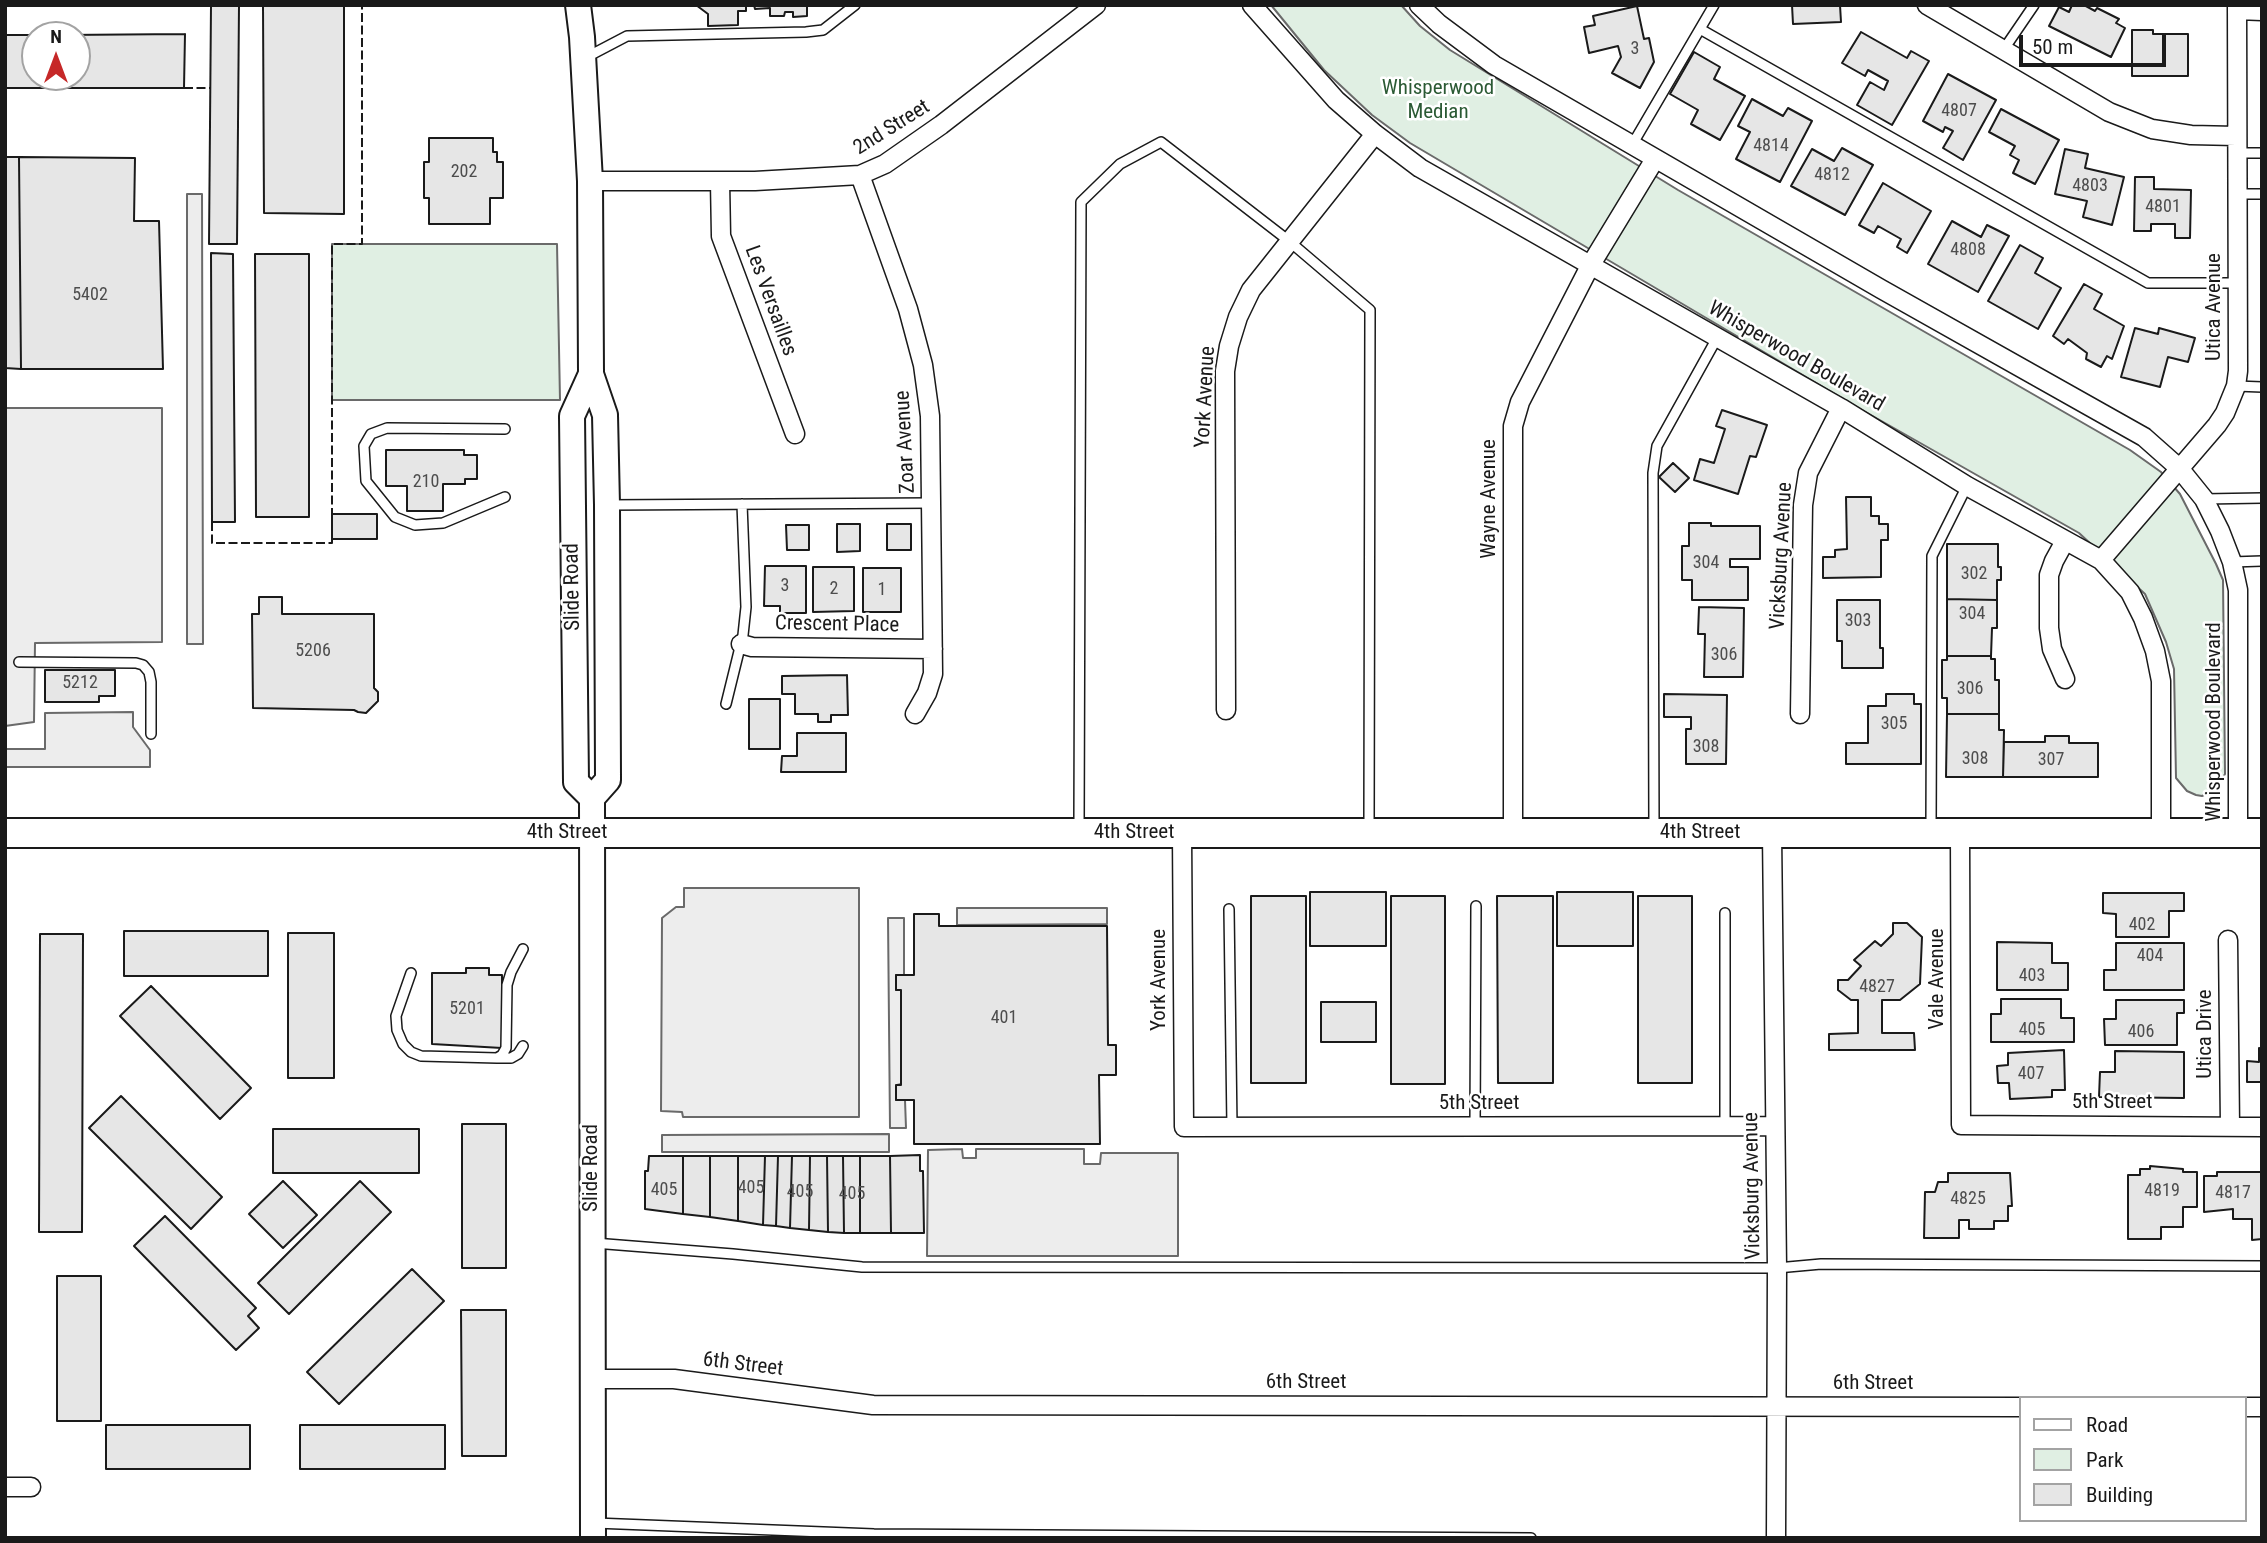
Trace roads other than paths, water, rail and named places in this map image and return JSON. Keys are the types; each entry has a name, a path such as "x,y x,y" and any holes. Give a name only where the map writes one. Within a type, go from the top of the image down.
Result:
{"main road":[{"name":"Slide Road","path":"578,5 590,181 591,374 605,415 607,505 608,780 592,798 593,1530"},
{"name":"Slide Road","path":"591,374 572,416 572,429 576,782 592,798"},
{"name":"4th Street","path":"5,833 2250,833"}],"street":[{"name":"2nd Street","path":"590,181 720,181 860,175 885,164 941,125 1096,5"},
{"name":"Whisperwood Boulevard","path":"1252,5 1336,100 1420,168 1841,408 1967,486 2101,560 2130,592 2155,651 2161,681 2161,833"},
{"name":"Whisperwood Boulevard","path":"1419,5 1439,24 1494,65 2144,437 2179,467 2204,499 2220,531 2232,562 2238,590 2250,833"},
{"path":"1927,5 2109,112 2152,129 2236,144"},
{"path":"2237,8 2262,11"},
{"name":"Utica Avenue","path":"2101,560 2217,425 2236,386 2237,8"},
{"name":"York Avenue","path":"1226,710 1225,372 1229,346 1246,299 1375,134"},
{"name":"Wayne Avenue","path":"1513,832 1513,426 1520,402 1590,266 1655,159"},
{"name":"Zoar Avenue","path":"860,175 904,298 923,365 930,416 933,674 928,693 915,714"},
{"name":"Les Versailles","path":"720,181 721,236 795,434"},
{"name":"Vicksburg Avenue","path":"1800,714 1803,505 1808,473 1841,408"},
{"path":"2065,541 2049,575 2049,628 2052,649 2065,679"},
{"name":"Crescent Place","path":"741,644 752,647 933,649"},
{"name":"York Avenue","path":"1182,833 1184,1127"},
{"name":"Vicksburg Avenue","path":"1772,833 1777,1268 1776,1538"},
{"name":"Vale Avenue","path":"1960,833 1961,1125"},
{"name":"Utica Drive","path":"2228,940 2230,1127"},
{"name":"5th Street","path":"1961,1125 2262,1127"},
{"name":"5th Street","path":"1184,1127 1775,1126"},
{"name":"6th Street","path":"593,1379 674,1379 873,1405 2018,1407"},
{"path":"5,1487 31,1487"}],"lane":[{"path":"583,59 627,36 806,33 823,30 855,5"},
{"path":"1632,145 1714,5"},
{"path":"2004,49 2034,5"},
{"path":"1700,29 2148,283 2238,283"},
{"path":"1079,833 1081,202 1121,164 1161,142 1289,241 1370,310 1369,833"},
{"path":"2236,144 2262,153"},
{"path":"2236,194 2262,194"},
{"path":"1654,833 1653,473 1657,446 1717,338"},
{"path":"2236,386 2262,387"},
{"path":"505,429 387,428 371,434 364,446 366,481 394,517 415,525 443,523 505,497"},
{"path":"1931,833 1933,556 1967,486"},
{"path":"2204,499 2262,498"},
{"path":"607,505 932,503"},
{"path":"726,704 741,644 746,607 742,504"},
{"path":"2232,562 2262,561"},
{"path":"19,662 143,665 149,671 151,682 151,734"},
{"path":"1475,1127 1476,906"},
{"path":"1229,909 1232,1127"},
{"path":"1725,913 1725,1127"},
{"path":"497,1058 506,1048 508,985 511,972 523,948"},
{"path":"411,973 396,1016 397,1030 403,1044 411,1052 421,1056 511,1058 518,1054 523,1046"},
{"path":"592,1243 862,1268 1777,1268 1821,1264 2262,1266"},
{"path":"593,1530 1531,1538"}],"park label":[{"name":"Whisperwood Median","path":"1438,101"}]}
